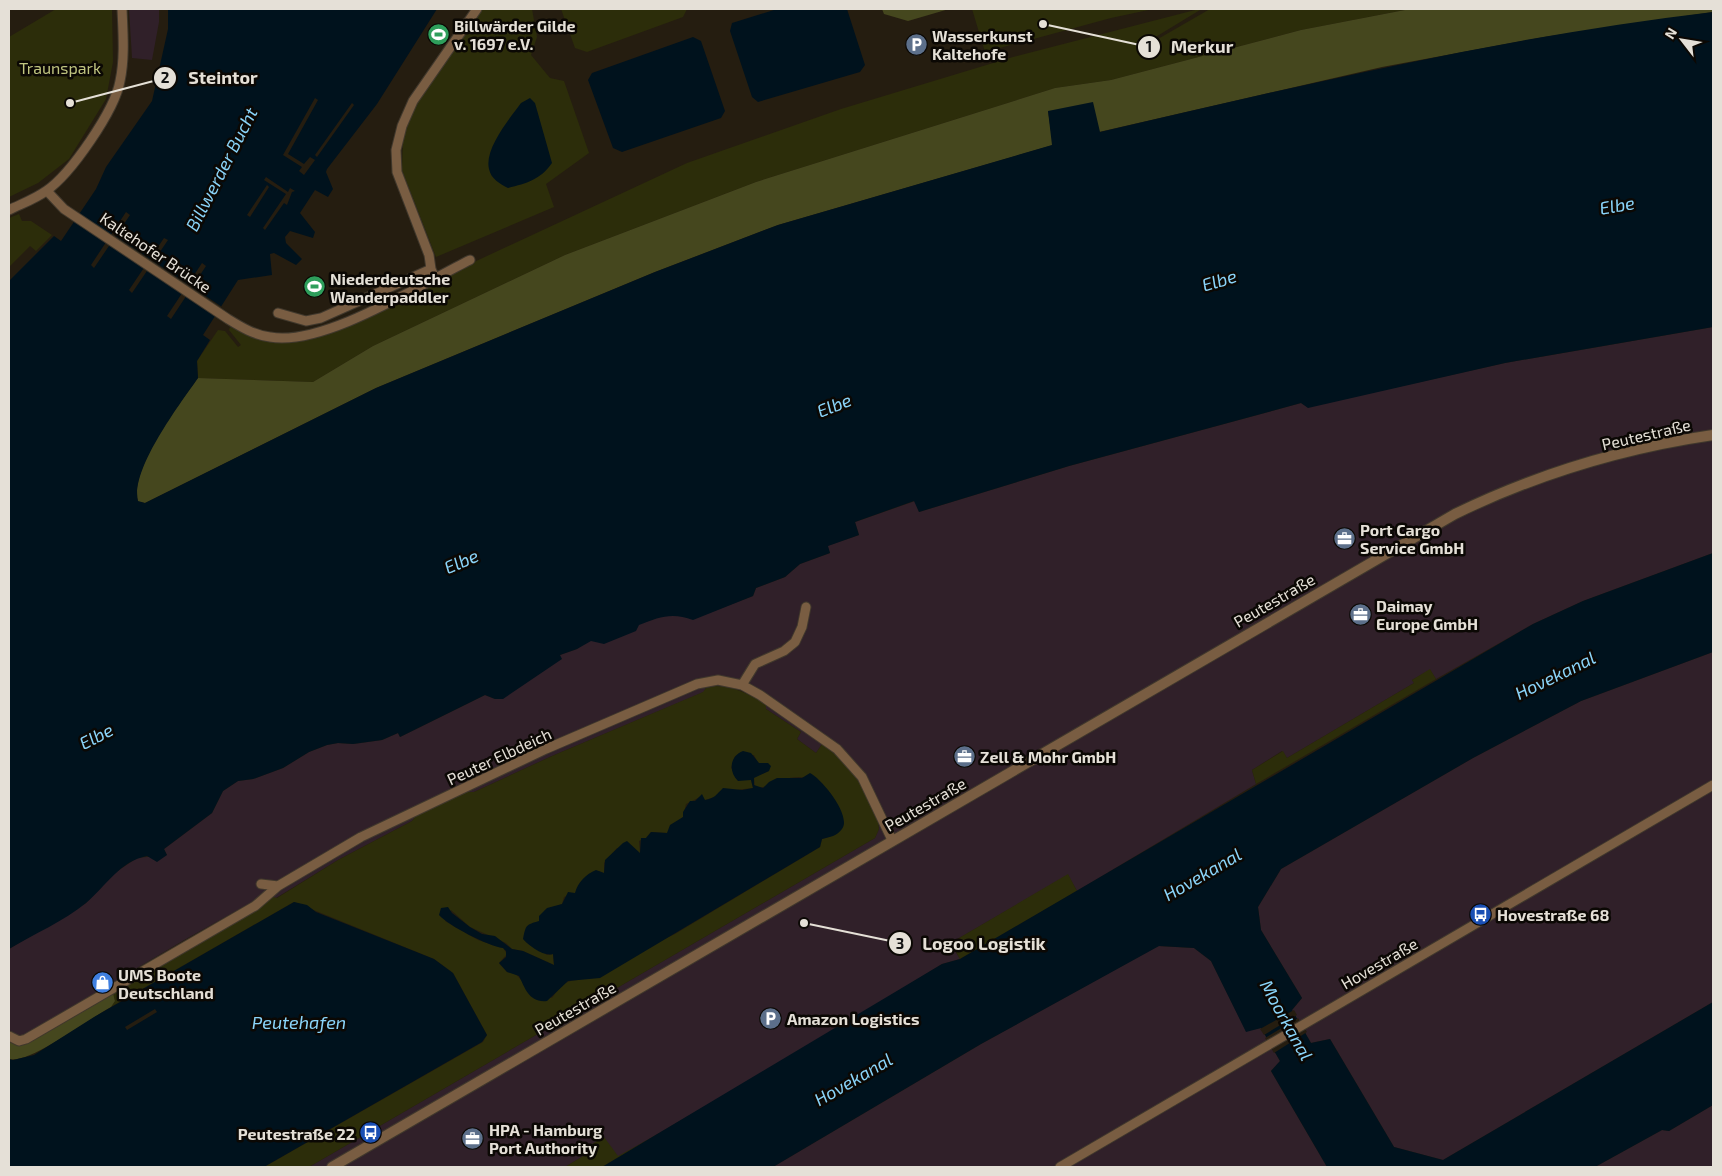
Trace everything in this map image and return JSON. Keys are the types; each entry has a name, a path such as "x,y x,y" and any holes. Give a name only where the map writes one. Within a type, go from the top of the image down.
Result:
{"street":[{"path":"9,210 46,191 73,164 114,102 123,63 122,9"},
{"path":"433,274 429,255 397,172 396,150 413,100 477,9"},
{"name":"Kaltehofer Brücke","path":"46,191 56,203 76,217 240,327 257,334 279,338 299,337 325,330 414,290 433,274"},
{"path":"278,314 306,321 321,318 470,260"},
{"name":"Peutestraße","path":"332,1167 1454,514 1523,483 1548,475 1619,455 1713,435"},
{"path":"742,685 755,664 784,652 795,642 802,627 806,607"},
{"name":"Peuter Elbdeich","path":"9,1036 20,1041 26,1039 255,906 278,886 361,837 546,749 697,684 718,680 742,685 815,733 846,757 868,787 892,840"},
{"name":"Hovestraße","path":"1060,1167 1713,785"},
{"path":"261,884 278,886"}],"shaded area":[{"path":"129,9 159,9 159,22 152,60 132,58"},
{"path":"1713,327 1713,553 1583,601 1533,624 1436,679 1430,670 1412,680 1414,683 1287,758 1282,751 1252,770 1256,784 1077,891 1068,875 954,941 957,947 954,949 960,959 942,964 832,1032 618,1157 582,1150 585,1155 565,1167 309,1167 875,838 879,829 878,822 866,793 822,744 816,753 797,739 801,732 766,709 748,693 735,688 706,688 704,692 552,756 474,792 467,792 416,816 412,821 338,860 276,898 252,902 24,1035 18,1035 9,1030 9,949 86,903 113,874 137,858 167,855 164,849 212,813 223,791 238,781 253,779 283,768 309,752 327,745 382,740 398,733 400,737 485,695 495,699 560,655 577,649 584,643 665,615 680,615 693,619 753,596 756,588 785,577 800,564 830,553 827,546 859,535 855,522 915,501 919,512 1069,466 1301,403 1308,407 1505,363"},
{"path":"1713,652 1713,1002 1443,1160 1394,1147 1330,1039 1311,1043 1292,1010 1302,998 1261,930 1258,907 1281,869 1473,758 1581,701"},
{"path":"1158,946 1194,948 1211,961 1246,1031 1261,1028 1280,1061 1271,1071 1327,1167 773,1167 981,1044"},
{"path":"1713,1105 1713,1167 1595,1167 1662,1130 1669,1131"}],"green space":[{"name":"Traunspark","path":"56,9 112,9 113,62 106,99 69,159 38,183 9,197 9,37"},
{"path":"481,9 532,9 537,37 531,55 550,78 564,81 589,153 546,184 554,207 436,257 402,170 403,138 413,104"},
{"path":"561,9 687,9 683,17 587,52 575,48"},
{"path":"882,9 949,9 908,21 884,14"},
{"path":"972,9 1153,9 1111,18 985,52"},
{"path":"1199,9 1149,41 1151,43 1210,9 1410,9 1301,30 1111,80 1055,88 756,182 565,255 373,346 313,382 198,378 197,361 218,330 225,331 238,347 241,345 229,330 230,327 266,341 285,343 324,335 410,297 459,269 687,163 841,109 1013,57"},
{"path":"1410,9 1713,9 1713,12 1544,37 1382,67 1099,132 1048,111 1053,145 778,225 655,272 376,388 145,503 138,502 137,489 148,456 168,420 198,378 313,382 373,346 565,255 756,182 1055,88 1111,80 1301,30"},
{"path":"19,214 22,221 31,221 52,235 36,251 30,246 9,267 9,218"},
{"path":"1430,669 1436,679 1256,784 1252,770 1283,751 1287,758 1414,683 1412,680"},
{"path":"716,686 729,688 754,697 766,704 766,709 801,732 797,739 816,753 822,744 833,753 850,770 868,798 878,822 879,829 875,838 309,1167 264,1167 483,1042 487,1035 453,973 434,959 294,902 111,1007 115,1001 113,993 257,910 273,897 277,898 338,860 412,821 416,816 467,792 474,792 552,756 703,692 706,688","holes":["754,755 758,763 768,763 769,771 754,777 755,787 765,786 794,777 805,777 822,785 829,792 840,811 844,823 840,830 832,836 822,839 820,847 675,934 577,980 565,983 552,998 521,980 515,973 507,972 499,963 507,954 503,948 478,940 445,921 451,910 470,927 506,943 512,949 523,951 554,965 553,954 547,955 526,942 526,928 539,921 545,910 562,904 564,897 575,893 599,871 604,873 604,863 617,848 640,853 639,841 646,838 651,832 667,833 683,817 686,804 700,797 705,800 718,796 719,792 753,788 751,780 743,780 731,768 735,756"]},
{"path":"1068,874 1077,891 960,959 954,948 957,947 954,941"},
{"path":"113,993 115,1001 111,1007 44,1048 18,1059 9,1059 9,1041 20,1044"},
{"path":"662,1132 602,1167 565,1167 585,1155 582,1150 604,1137 618,1156"}],"water":[{"path":"168,9 437,9 377,104 327,169 326,172 333,189 328,197 315,190 300,213 315,232 313,238 290,231 285,237 286,243 302,259 296,265 274,253 270,254 272,275 238,280 203,335 210,340 197,361 198,378 158,438 141,472 138,501 145,503 376,388 655,272 778,225 1052,145 1048,111 1093,102 1100,132 1405,63 1558,34 1713,12 1713,327 1505,363 1308,408 1301,403 1069,466 919,512 914,501 855,522 859,535 828,546 830,553 800,564 785,577 756,588 753,596 693,620 679,616 659,618 639,625 636,631 604,644 591,641 577,649 560,655 562,659 503,699 495,699 485,695 400,737 398,733 382,740 327,745 309,752 283,768 253,779 238,781 223,791 212,813 164,849 167,855 157,862 147,856 129,863 77,910 9,949 9,281 54,236 61,241 96,189 106,167 152,101 168,29","holes":["126,212 130,215 94,268 91,265","164,238 168,240 132,293 129,290","202,263 206,266 171,319 167,316"]},
{"path":"777,9 847,9 865,65 860,72 758,102 752,97 730,31 732,23"},
{"path":"693,37 701,41 725,111 721,118 622,152 613,148 588,80 592,73"},
{"path":"530,98 535,103 552,163 538,177 508,188 496,181 490,173 488,161 490,152 499,134 521,103"},
{"path":"1713,553 1713,652 1581,701 1473,758 1281,869 1258,907 1261,930 1302,998 1292,1010 1311,1043 1330,1039 1394,1147 1443,1160 1713,1002 1713,1105 1669,1131 1662,1130 1595,1167 1327,1167 1271,1071 1280,1061 1261,1028 1246,1032 1211,961 1194,948 1159,946 981,1044 773,1167 602,1167 942,964 960,959 1533,624 1583,601"},
{"path":"743,751 751,753 759,763 768,763 771,766 769,771 754,778 754,785 763,788 777,778 802,778 810,773 821,782 834,798 843,816 844,823 842,829 836,835 822,839 820,847 600,978 568,981 547,1001 536,1000 528,994 519,976 507,972 499,963 506,957 506,951 503,948 488,944 469,935 451,925 439,915 441,908 448,907 452,913 482,934 495,936 512,949 523,951 554,965 553,954 545,954 533,948 523,939 527,926 539,921 539,916 547,908 562,904 568,892 575,893 580,882 589,874 596,870 604,873 605,860 623,843 627,841 640,853 641,838 646,838 651,832 667,833 670,825 683,817 683,812 690,801 695,801 702,794 705,800 711,798 723,788 742,790 753,788 751,780 738,781 733,773 733,760 735,756"},
{"name":"Peutehafen","path":"294,902 307,905 316,912 434,959 453,973 487,1035 482,1042 264,1167 9,1167 9,1059 13,1060 34,1055 94,1017"}],"pier":[{"path":"315,98 318,100 288,154 304,164 310,157 315,160 304,175 299,171 302,167 283,155"},
{"path":"352,103 354,105 317,157 315,155"},
{"path":"266,177 288,192 290,188 295,191 292,192 287,205 284,203 265,230 263,228 286,194 264,180"},
{"path":"267,185 269,187 250,217 247,215"},
{"path":"114,235 222,307 216,316 108,244"},
{"path":"155,1009 157,1012 127,1030 125,1027"},
{"path":"1294,1010 1297,1015 1264,1035 1260,1029"},
{"path":"1298,1018 1307,1032 1274,1053 1265,1038"}],"place":[{"name":"Merkur","path":"1043,24"},
{"name":"Billwärder Gilde v. 1697 e.V.","path":"438,34"},
{"name":"Wasserkunst Kaltehofe","path":"916,44"},
{"name":"Steintor","path":"70,103"},
{"name":"Niederdeutsche Wanderpaddler","path":"314,287"},
{"name":"Port Cargo Service GmbH","path":"1344,538"},
{"name":"Daimay Europe GmbH","path":"1360,614"},
{"name":"Zell & Mohr GmbH","path":"964,756"},
{"name":"Hovestraße 68","path":"1481,914"},
{"name":"Logoo Logistik","path":"804,923"},
{"name":"UMS Boote Deutschland","path":"102,983"},
{"name":"Amazon Logistics","path":"771,1018"},
{"name":"Peutestraße 22","path":"371,1133"},
{"name":"HPA - Hamburg Port Authority","path":"473,1138"}],"water label":[{"name":"Billwerder Bucht","path":"221,169"},
{"name":"Elbe","path":"1617,205"},
{"name":"Elbe","path":"1219,280"},
{"name":"Elbe","path":"834,405"},
{"name":"Elbe","path":"461,561"},
{"name":"Hovekanal","path":"1555,675"},
{"name":"Elbe","path":"96,736"},
{"name":"Hovekanal","path":"1202,874"},
{"name":"Moorkanal","path":"1287,1020"},
{"name":"Hovekanal","path":"853,1079"}]}
